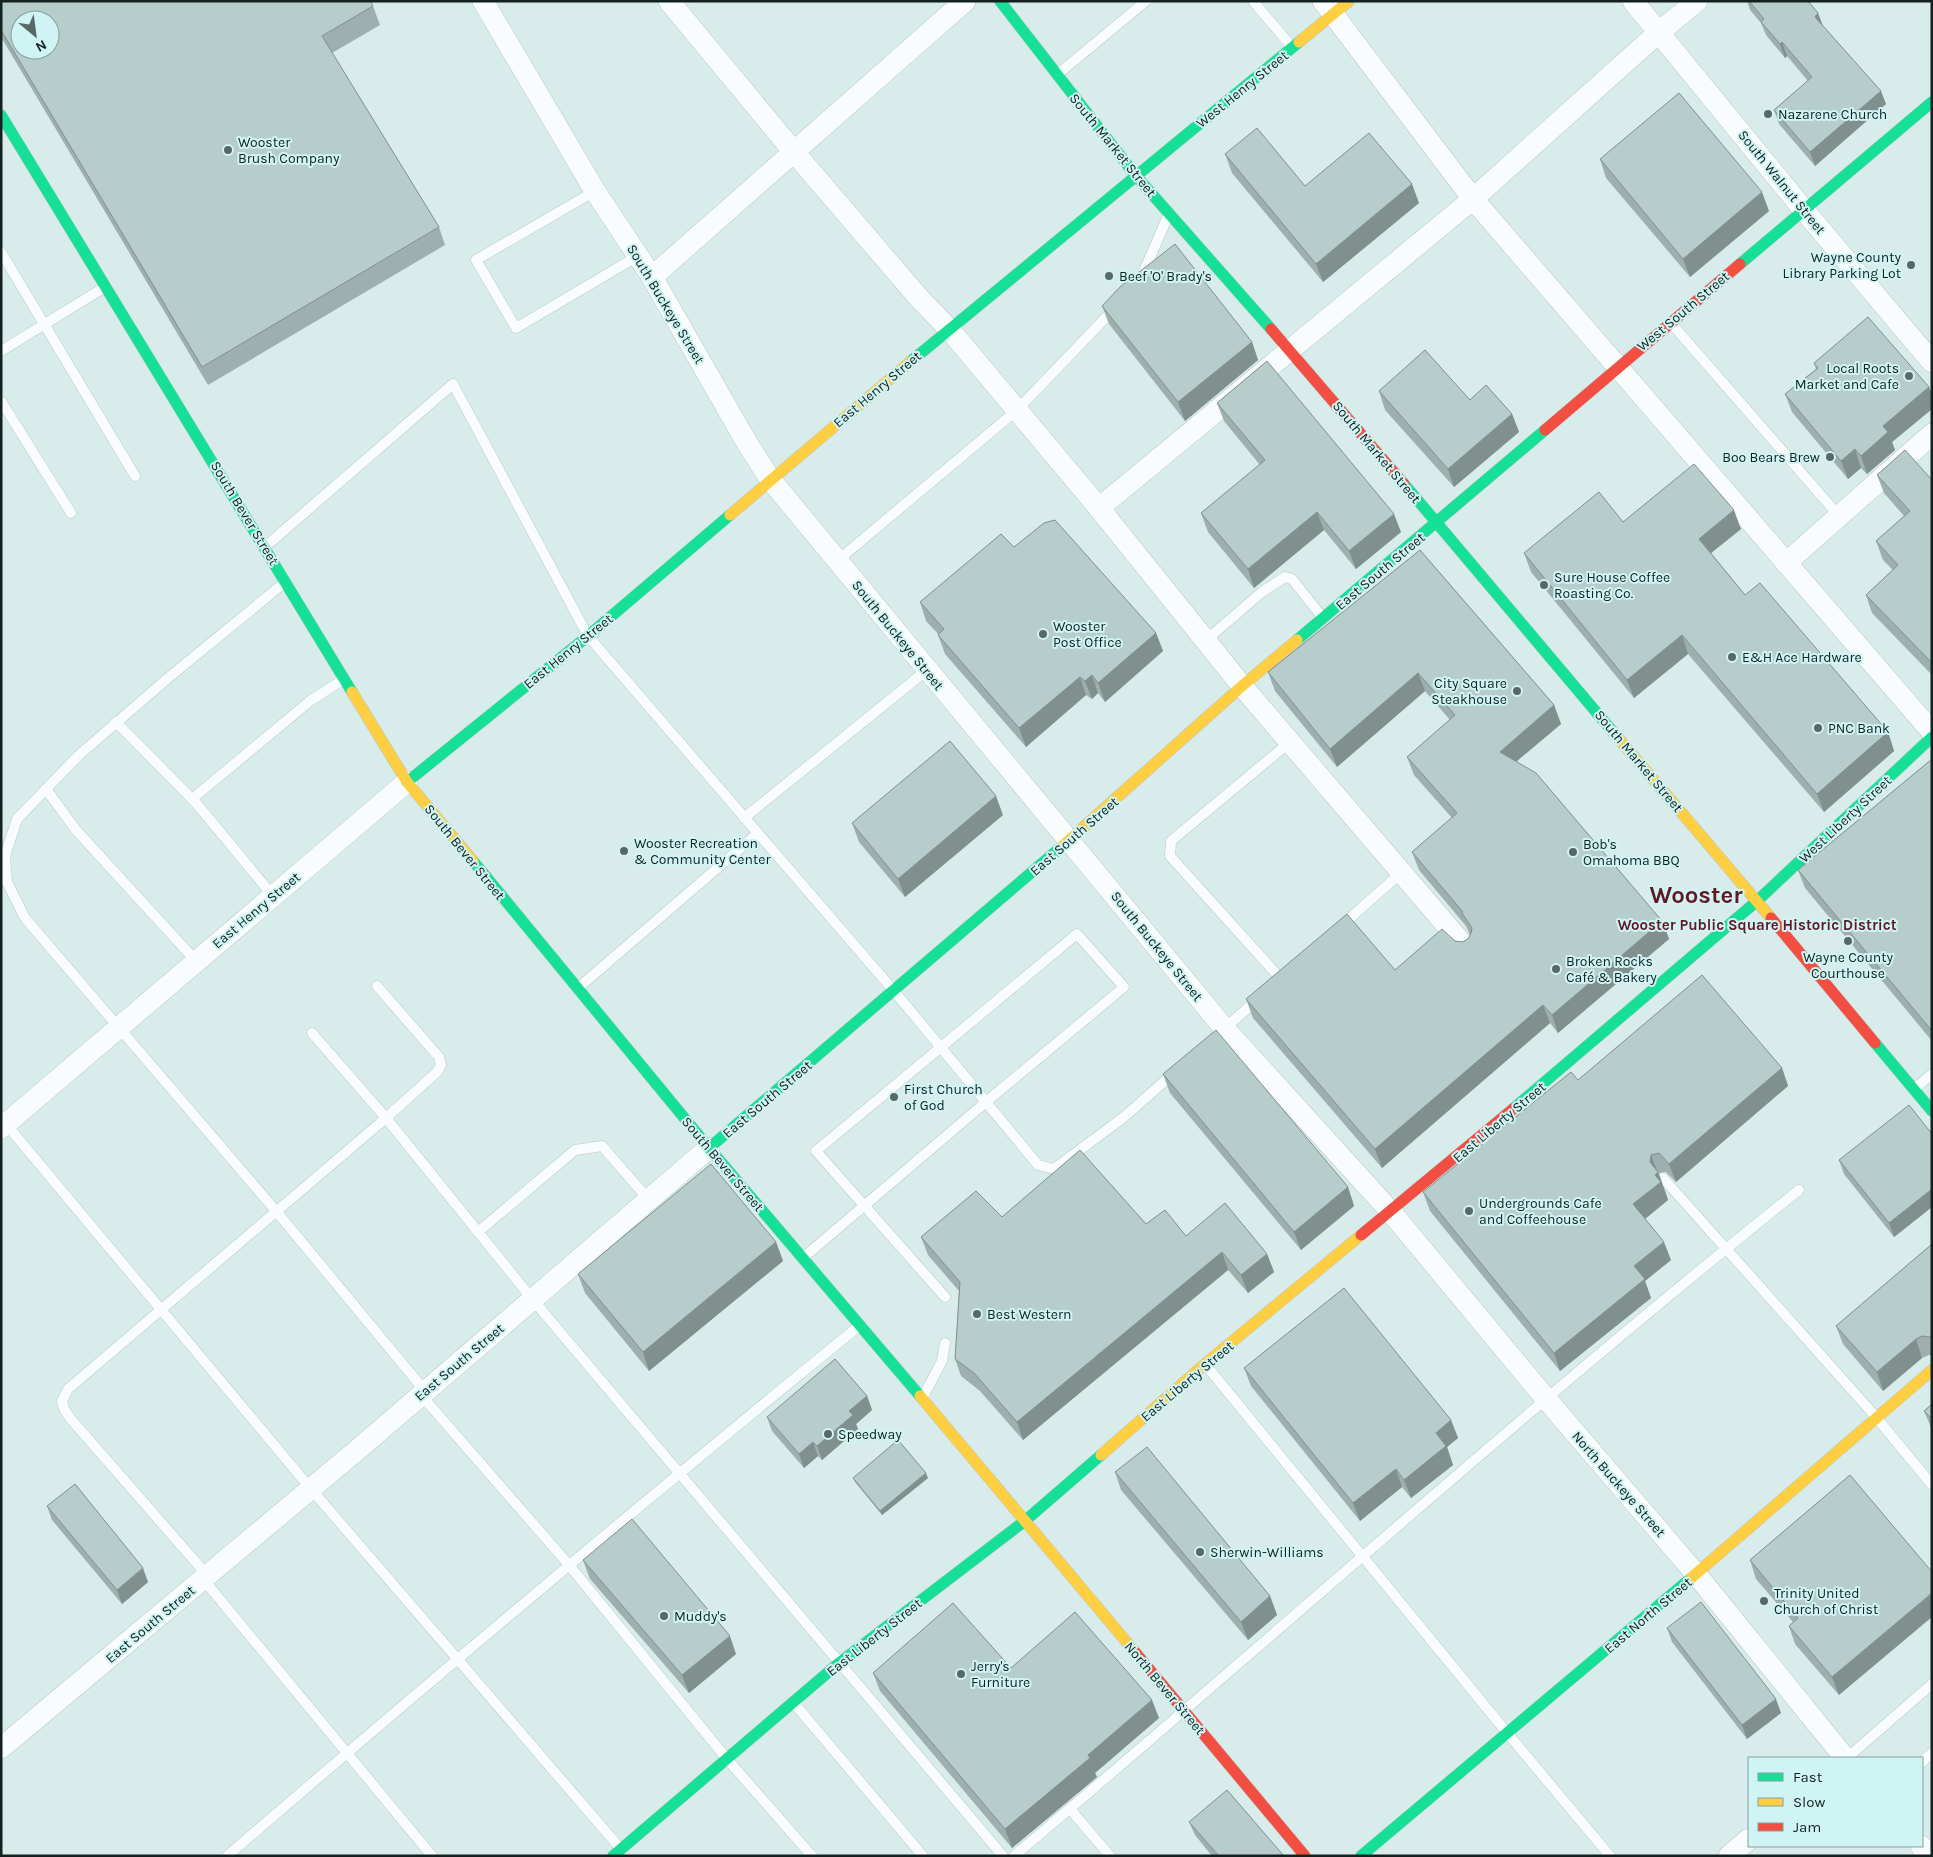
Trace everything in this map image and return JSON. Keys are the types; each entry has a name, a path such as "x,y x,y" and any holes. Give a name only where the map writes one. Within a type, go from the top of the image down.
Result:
{"main road":[{"name":"South Market Street","path":"1000,1 1136,176 1290,350 1757,901 1932,1111"},
{"name":"West Henry Street","path":"1136,176 1292,48 1335,5"},
{"name":"West South Street","path":"1437,523 1803,209 1932,102"},
{"name":"South Bever Street","path":"1,115 407,782 709,1148 1026,1520"},
{"name":"East Henry Street","path":"407,782 588,636 770,479 1136,176"},
{"name":"East South Street","path":"709,1148 1070,840 1242,686 1437,523"},
{"name":"West Liberty Street","path":"1757,901 1932,737"},
{"name":"East Liberty Street","path":"617,1853 839,1663 1026,1520 1205,1364 1391,1212 1757,901"},
{"name":"East North Street","path":"1361,1856 1696,1574 1932,1370"},
{"name":"North Bever Street","path":"1026,1520 1305,1856"}],"street":[{"name":"South Buckeye Street","path":"483,1 595,191 652,277 746,443 770,479 926,670 1070,840 1221,1032 1391,1212"},
{"path":"669,1 918,298 949,329 1099,508 1242,686 1466,948"},
{"path":"652,277 965,1"},
{"name":"South Walnut Street","path":"1633,1 1803,209 1932,362"},
{"path":"1099,508 1473,199 1659,32 1697,1"},
{"path":"1335,5 1473,199 1932,732"},
{"path":"1786,563 1932,434"},
{"name":"East Henry Street","path":"3,1126 407,782"},
{"name":"East South Street","path":"1,1748 311,1489 709,1148"},
{"name":"North Buckeye Street","path":"1391,1212 1547,1400 1696,1574 1845,1757"},
{"path":"1728,1856 1748,1840"}],"lane":[{"path":"1057,74 1146,1"},
{"path":"1254,1 1292,48"},
{"path":"595,191 476,260 516,328 638,256"},
{"path":"837,561 1017,410 1139,283 1170,214"},
{"path":"1,252 135,476"},
{"path":"1,351 106,286"},
{"path":"1671,322 1839,516"},
{"path":"265,547 454,384 588,636 894,992 1038,1164 1054,1169 1124,1117 1181,1066"},
{"path":"1,401 71,513"},
{"path":"1205,641 1262,592 1285,577 1292,579 1324,618"},
{"path":"286,582 116,722 78,756 17,819 5,856 6,882 25,918 74,976 120,1026 276,1211 423,1393 569,1565 727,1759 812,1856"},
{"path":"744,818 926,670"},
{"path":"192,799 310,701 345,678"},
{"path":"116,722 192,799 273,896"},
{"path":"1221,1032 1277,982 1170,856 1171,842 1290,742"},
{"path":"46,789 76,830 196,961"},
{"path":"577,989 757,834"},
{"path":"1332,934 1402,872"},
{"path":"803,1258 864,1206 986,1102 1124,987 1077,934 816,1151 864,1206 945,1297"},
{"path":"377,986 439,1057 441,1065 437,1072 386,1118 68,1389 62,1401 64,1409 70,1418 205,1577 432,1856"},
{"path":"312,1033 386,1118 533,1300 1003,1856"},
{"path":"1914,1089 1932,1074"},
{"path":"3,1126 456,1659 617,1853"},
{"path":"478,1232 575,1150 602,1146 649,1200"},
{"path":"1663,1178 1876,1417 1932,1485"},
{"path":"1014,1856 1726,1248 1799,1190"},
{"path":"227,1856 456,1659 679,1472 861,1325"},
{"path":"923,1398 942,1361 944,1343"},
{"path":"1205,1364 1610,1856"},
{"path":"1847,1757 1932,1684"},
{"path":"793,1702 924,1856"},
{"path":"1070,1808 1110,1856"}],"building":[{"name":"Wooster Brush Company","path":"1,1 370,1 373,6 322,36 439,227 202,367 19,60 60,60 60,10 10,10 10,45 1,30"},
{"path":"1749,1 1808,1 1818,13 1815,17 1881,91 1810,152 1774,110 1812,77 1782,42 1780,44 1761,22 1764,19"},
{"path":"1679,93 1762,192 1683,259 1600,159"},
{"path":"1257,128 1305,186 1369,133 1412,184 1316,264 1225,154"},
{"path":"1175,244 1252,342 1178,402 1102,306 1120,287"},
{"path":"1868,317 1929,387 1883,426 1888,432 1861,456 1855,449 1841,461 1785,394 1818,368 1814,363"},
{"path":"1425,350 1470,400 1486,385 1512,414 1448,469 1379,391"},
{"path":"1267,361 1394,514 1349,551 1317,512 1248,569 1201,513 1265,460 1217,403"},
{"path":"1905,450 1932,480 1932,663 1866,595 1898,565 1876,541 1910,511 1877,475"},
{"path":"1694,464 1734,510 1699,539 1745,595 1760,583 1888,732 1817,794 1682,635 1627,680 1524,553 1599,492 1623,522"},
{"name":"Wooster Post Office","path":"1055,520 1156,633 1098,683 1092,675 1085,681 1080,677 1019,728 938,635 944,629 920,602 1001,534 1014,547 1044,523"},
{"path":"1420,550 1554,705 1500,752 1536,773 1662,921 1552,1015 1543,1005 1375,1149 1246,999 1347,914 1395,970 1442,929 1455,941 1462,942 1468,939 1472,928 1463,912 1412,852 1457,813 1407,757 1455,715 1418,673 1330,749 1268,672"},
{"path":"950,741 996,796 898,879 852,823"},
{"path":"1932,759 1932,1031 1798,870"},
{"path":"1702,975 1782,1068 1669,1164 1659,1153 1651,1155 1650,1162 1658,1172 1655,1175 1661,1182 1633,1204 1664,1242 1634,1266 1645,1279 1554,1353 1423,1192 1571,1072 1578,1080"},
{"path":"1216,1030 1348,1187 1294,1232 1163,1074"},
{"path":"1909,1105 1932,1134 1932,1189 1889,1223 1839,1160"},
{"path":"1080,1150 1146,1224 1165,1210 1186,1236 1225,1203 1267,1254 1241,1275 1222,1252 1017,1422 974,1373 955,1359 960,1282 921,1237 976,1191 1002,1217"},
{"path":"711,1164 776,1242 643,1352 578,1274"},
{"path":"1932,1244 1932,1335 1916,1339 1877,1372 1836,1326"},
{"path":"1344,1288 1451,1420 1436,1433 1446,1446 1404,1480 1396,1469 1353,1503 1244,1368"},
{"path":"835,1359 867,1396 849,1411 853,1415 817,1446 813,1442 799,1454 767,1417"},
{"path":"1932,1404 1932,1419 1924,1411"},
{"path":"898,1440 926,1473 880,1511 853,1478"},
{"name":"Sherwin-Williams","path":"1147,1447 1270,1596 1241,1622 1115,1472"},
{"path":"1850,1475 1932,1572 1932,1593 1832,1677 1789,1626 1798,1618 1750,1560"},
{"path":"75,1484 143,1568 117,1590 47,1506"},
{"name":"Muddy's","path":"632,1519 730,1636 682,1675 583,1560"},
{"path":"1701,1602 1776,1699 1742,1725 1667,1628"},
{"path":"953,1603 1011,1668 1075,1612 1152,1700 1088,1755 1090,1758 1005,1829 873,1673"},
{"path":"1227,1790 1284,1856 1219,1856 1189,1822"}],"traffic: fast":[{"path":"1000,1 1136,176 1271,329"},
{"path":"910,362 1299,42"},
{"path":"1740,264 1932,102"},
{"path":"1,115 352,692"},
{"path":"1297,640 1545,430"},
{"path":"1404,484 1613,732"},
{"path":"407,782 588,636 730,515"},
{"path":"1513,1109 1757,901 1932,737"},
{"path":"709,1148 1060,848"},
{"path":"473,861 709,1148 920,1396"},
{"path":"1875,1043 1932,1111"},
{"path":"613,1856 839,1663 1026,1520 1101,1455"},
{"path":"1361,1856 1691,1578"}],"traffic: slow":[{"path":"1299,42 1349,1"},
{"path":"730,515 910,362"},
{"path":"1060,848 1242,686 1297,640"},
{"path":"352,692 407,782 473,861"},
{"path":"1613,732 1771,918"},
{"path":"1101,1455 1205,1364 1361,1235"},
{"path":"1691,1578 1932,1370"},
{"path":"920,1396 1135,1652"}],"traffic: jam":[{"path":"1545,430 1740,264"},
{"path":"1271,329 1404,484"},
{"path":"1771,918 1875,1043"},
{"path":"1361,1235 1513,1109"},
{"path":"1135,1652 1305,1856"}],"place":[{"name":"Nazarene Church","path":"1768,114"},
{"name":"Wooster Brush Company","path":"228,150"},
{"name":"Wayne County Library Parking Lot","path":"1911,265"},
{"name":"Beef 'O' Brady's","path":"1109,276"},
{"name":"Local Roots Market and Cafe","path":"1909,376"},
{"name":"Boo Bears Brew","path":"1830,457"},
{"name":"Sure House Coffee Roasting Co.","path":"1544,585"},
{"name":"Wooster Post Office","path":"1043,634"},
{"name":"E&H Ace Hardware","path":"1732,657"},
{"name":"City Square Steakhouse","path":"1517,691"},
{"name":"PNC Bank","path":"1818,728"},
{"name":"Wooster Recreation & Community Center","path":"624,851"},
{"name":"Bob's Omahoma BBQ","path":"1573,852"},
{"name":"Wayne County Courthouse","path":"1848,941"},
{"name":"Broken Rocks Café & Bakery","path":"1556,969"},
{"name":"First Church of God","path":"894,1097"},
{"name":"Undergrounds Cafe and Coffeehouse","path":"1469,1211"},
{"name":"Best Western","path":"977,1314"},
{"name":"Speedway","path":"828,1434"},
{"name":"Sherwin-Williams","path":"1200,1552"},
{"name":"Trinity United Church of Christ","path":"1764,1601"},
{"name":"Muddy's","path":"664,1616"},
{"name":"Jerry's Furniture","path":"961,1674"}],"district":[{"name":"Wooster","path":"1696,895"},
{"name":"Wooster Public Square Historic District","path":"1757,925"}]}
